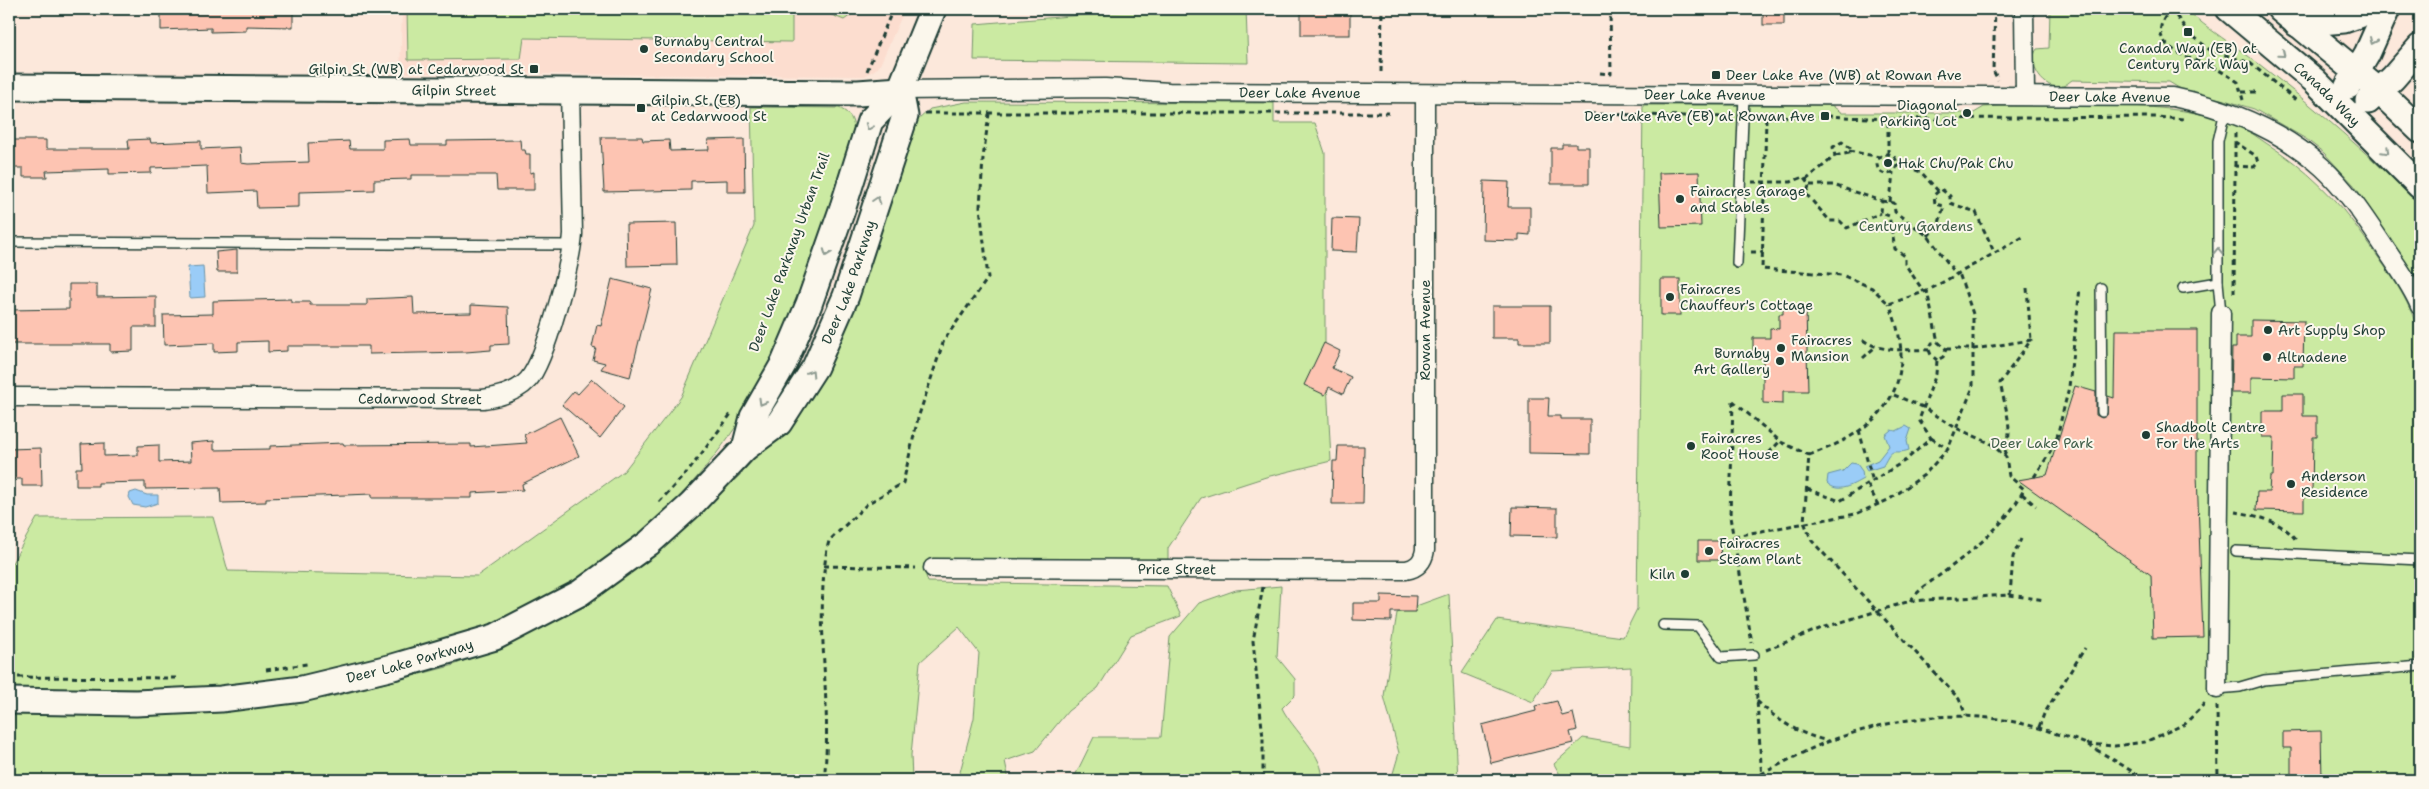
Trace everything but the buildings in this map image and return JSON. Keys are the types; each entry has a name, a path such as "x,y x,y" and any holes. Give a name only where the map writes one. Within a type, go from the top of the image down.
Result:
{"main road":[{"name":"Deer Lake Parkway","path":"9,701 136,703 261,694 349,679 444,654 495,637 580,593 649,543 692,505 745,448 753,417 784,362 809,304 843,208 870,121 900,90 933,9"},
{"name":"Canada Way","path":"2229,9 2315,81 2420,186"},
{"path":"2288,16 2344,20 2375,9"},
{"path":"2345,110 2356,72 2387,9"},
{"path":"2288,16 2379,91 2420,130"},
{"path":"2345,110 2379,91 2420,47"},
{"name":"Gilpin Street","path":"9,87 858,93 900,90"}],"street":[{"path":"2024,9 2025,95"},
{"name":"Deer Lake Avenue","path":"900,90 1106,88 1169,92 1425,94 2162,96 2204,104 2223,119 2284,139 2323,168 2373,230 2414,292 2420,306"},
{"name":"Cedarwood Street","path":"9,397 365,399 496,397 519,387 528,380 540,361 562,289 572,245 570,90"},
{"name":"Rowan Avenue","path":"1419,564 1424,557 1425,550 1425,94"},
{"path":"2217,689 2221,313"},
{"name":"Price Street","path":"933,568 1406,570 1419,564"}],"lane":[{"path":"1737,263 1744,96"},
{"path":"2221,313 2218,282 2218,141 2223,119"},
{"path":"9,242 572,245"},
{"path":"2183,288 2218,282"},
{"path":"2101,288 2102,412"},
{"path":"2236,551 2420,560"},
{"path":"1664,625 1698,626 1721,656 1754,655"},
{"path":"2217,689 2240,687 2264,680 2420,666"}],"path":[{"path":"865,76 894,9"},
{"path":"1381,72 1382,9"},
{"path":"1600,73 1612,74 1610,9"},
{"path":"1994,9 1993,70 1999,82"},
{"path":"2242,105 2240,84 2211,66 2186,58 2168,47 2160,31 2162,19 2171,9 2188,32 2210,50 2250,63 2298,102"},
{"path":"2242,92 2260,92"},
{"path":"1762,780 1754,655 1730,517 1733,401 1780,441 1809,455 1838,445 1877,418 1894,395 1901,367 1897,323 1889,304 1872,288 1842,275 1762,269 1766,111"},
{"path":"924,113 1393,113"},
{"path":"824,780 827,741 821,621 824,566 829,542 867,504 903,483 918,418 944,340 988,278 980,207 983,158 989,114"},
{"path":"1586,114 1766,118 1825,116 1888,119 2156,117 2190,120"},
{"path":"1888,119 1888,154"},
{"path":"2221,313 2234,312 2236,142 2235,131 2223,119"},
{"path":"1836,156 1834,147 1842,142 1850,148 1849,151"},
{"path":"2235,166 2254,167 2258,163 2256,156 2236,142"},
{"path":"1806,180 1836,156 1849,153 1849,151 1880,157 1888,154 1895,157 1898,164 1921,172 1939,192"},
{"path":"1880,157 1877,162 1880,171 1887,174 1893,172"},
{"path":"1890,202 1893,172 1898,164"},
{"path":"1765,183 1791,182 1803,177 1810,186"},
{"path":"1734,536 1856,514 1890,499 1924,475 1948,449 1973,387 1973,314 1957,274 1928,236 1895,212 1894,203 1833,185 1810,186"},
{"path":"1810,186 1806,194 1830,221 1840,220 1847,228 1881,213 1889,216"},
{"path":"1950,203 1950,196 1941,190 1934,195 1935,204 1944,206 1950,203 1976,212 1980,224 1985,228 1994,253"},
{"path":"1881,213 1882,201"},
{"path":"1928,236 1940,223 1944,206"},
{"path":"1889,216 1895,212"},
{"path":"1889,216 1895,249 1904,256 1904,264 1926,292 1938,342 1946,349 1974,349 2031,340"},
{"path":"1889,304 1926,292 2025,236"},
{"path":"2004,455 2008,446 2010,432 2000,383 2031,340 2027,288"},
{"path":"2034,477 2055,445 2069,387 2080,288"},
{"path":"1863,340 1874,348 1929,350"},
{"path":"1929,350 1932,343 1938,342"},
{"path":"1864,358 1874,348"},
{"path":"1937,360 1943,357 1946,349"},
{"path":"1929,350 1934,359 1937,360"},
{"path":"1937,360 1936,374 1919,420 1931,438 1948,449"},
{"path":"1894,395 1923,407 1956,428 1990,443 2004,455 2010,476 2024,489 2015,505 1986,536 1948,569 1919,589 1910,601"},
{"path":"655,506 690,469 732,411"},
{"path":"1859,430 1873,482"},
{"path":"1807,489 1840,502 1906,460 1931,438"},
{"path":"1769,453 1780,441"},
{"path":"1809,455 1804,522 1812,542 1958,699 1966,715"},
{"path":"1868,485 1878,505"},
{"path":"2022,494 2036,506"},
{"path":"2220,509 2274,522 2291,533 2305,553"},
{"path":"2010,595 2013,557 2021,539"},
{"path":"824,566 933,568"},
{"path":"1261,569 1264,592 1253,641 1263,738 1263,780"},
{"path":"1754,655 1822,628 1910,601 2010,595 2045,600"},
{"path":"2038,727 2085,648"},
{"path":"263,670 311,663"},
{"path":"9,677 181,678"},
{"path":"2084,743 2115,746 2145,742 2185,724 2217,689"},
{"path":"1756,701 1787,726 1813,738 1829,741"},
{"path":"1761,774 1829,741 1914,718 1966,715 1998,718 2038,727 2084,743 2145,780"},
{"path":"2217,715 2218,780"}],"shaded area":[{"name":"Burnaby Central Secondary School","path":"402,9 905,9 879,67 865,76 400,73"}],"green space":[{"path":"407,9 792,9 792,42 524,38 521,59 408,60"},
{"path":"817,9 853,9 851,15 844,20"},
{"path":"1154,9 1246,9 1248,63 974,60 975,24"},
{"path":"2050,9 2186,9 2203,24 2301,97 2420,204 2420,283 2354,185 2324,153 2306,139 2254,109 2184,91 2169,82 2072,80 2064,86 2056,87 2049,85 2035,69 2034,55 2037,49 2049,48"},
{"path":"966,102 1274,103 1274,123 1315,123 1325,153 1325,342 1331,461 1266,477 1201,498 1168,548 1168,560 933,562 933,576 926,576 928,582 1167,586 1181,616 1131,635 1098,688 1068,711 1035,751 1005,761 1009,780 958,780 974,718 979,653 959,627 920,662 911,755 912,780 9,780 9,714 183,714 282,705 335,696 451,666 516,640 573,612 626,576 739,476 774,436 844,331 918,120 930,109"},
{"name":"Deer Lake Park","path":"1643,105 1831,105 1842,113 1974,113 1984,107 2000,106 2089,105 2152,107 2211,116 2237,125 2281,153 2320,185 2354,223 2381,261 2410,309 2419,335 2419,780 1563,780 1554,764 1583,738 1630,746 1631,667 1552,671 1533,702 1462,673 1497,620 1623,637 1637,609"},
{"path":"751,107 839,108 851,117 854,130 853,140 800,297 775,358 760,387 736,426 708,464 677,499 644,531 607,560 569,586 528,608 486,627 456,638 314,673 262,682 199,688 9,688 9,563 12,563 37,518 213,517 228,571 477,576 624,471 681,397 754,226"},
{"path":"1281,586 1277,657 1295,679 1295,695 1282,708 1319,762 1322,780 1073,780 1094,737 1161,737 1170,637 1199,603 1236,590"},
{"path":"1449,594 1458,780 1391,780 1399,753 1384,696 1397,613"}],"water":[{"path":"203,266 205,297 190,298 188,267"},
{"path":"1906,426 1911,429 1907,441 1909,450 1892,453 1883,466 1867,471 1864,466 1878,460 1889,446 1885,435 1891,430 1896,431"},
{"path":"1851,463 1857,464 1862,471 1863,479 1850,486 1840,488 1827,483 1828,475 1843,471"},
{"path":"136,491 147,495 158,495 158,503 145,507 133,505 129,497 130,493"}],"place":[{"name":"Canada Way (EB) at Century Park Way","path":"2188,32"},
{"name":"Burnaby Central Secondary School","path":"644,49"},
{"name":"Gilpin St (WB) at Cedarwood St","path":"534,69"},
{"name":"Deer Lake Ave (WB) at Rowan Ave","path":"1716,75"},
{"name":"Gilpin St (EB) at Cedarwood St","path":"641,108"},
{"name":"Diagonal Parking Lot","path":"1967,113"},
{"name":"Deer Lake Ave (EB) at Rowan Ave","path":"1825,116"},
{"name":"Hak Chu/Pak Chu","path":"1888,163"},
{"name":"Fairacres Garage and Stables","path":"1680,199"},
{"name":"Fairacres Chauffeur's Cottage","path":"1670,297"},
{"name":"Art Supply Shop","path":"2268,330"},
{"name":"Fairacres Mansion","path":"1781,348"},
{"name":"Altnadene","path":"2267,357"},
{"name":"Burnaby Art Gallery","path":"1780,361"},
{"name":"Shadbolt Centre For the Arts","path":"2146,435"},
{"name":"Fairacres Root House","path":"1691,446"},
{"name":"Anderson Residence","path":"2291,484"},
{"name":"Fairacres Steam Plant","path":"1709,551"},
{"name":"Kiln","path":"1685,574"}],"park label":[{"name":"Century Gardens","path":"1916,226"}]}
